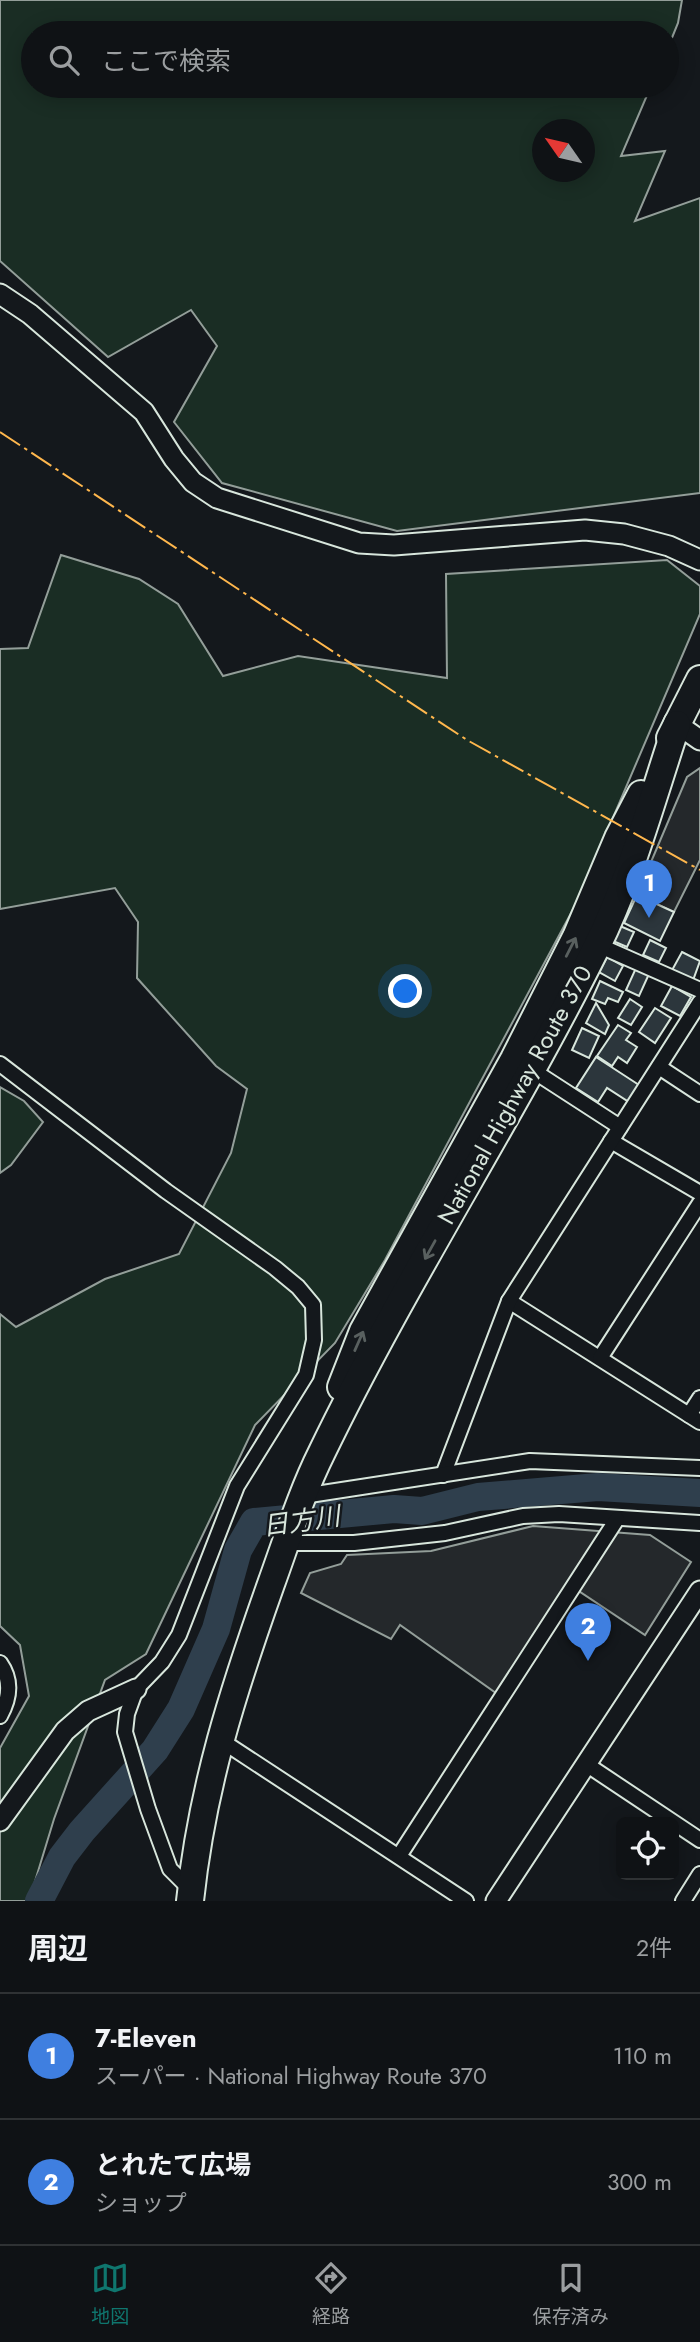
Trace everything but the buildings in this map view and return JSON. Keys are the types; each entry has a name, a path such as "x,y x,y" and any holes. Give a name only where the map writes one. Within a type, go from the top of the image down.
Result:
{"highway":[{"name":"National Highway Route 370","path":"191,1896 218,1739 321,1452 346,1370 363,1331 520,1046 576,937 618,838 700,679"},
{"name":"National Highway Route 370","path":"321,1452 598,945 636,847 677,724"}],"street":[{"path":"0,294 30,314 144,412 174,459 193,482 217,498 359,542 394,545 585,530 624,534 669,546 700,560"},
{"path":"677,724 700,740"},
{"path":"598,945 700,990"},
{"path":"443,1475 509,1301 700,1002"},
{"path":"0,1065 298,1287 313,1306 314,1339 306,1375 237,1486 178,1635 162,1662 136,1689 88,1711 65,1731 0,1821"},
{"path":"659,1067 700,1094"},
{"path":"532,1070 620,1127"},
{"path":"611,1142 700,1194"},
{"path":"600,1358 700,1203"},
{"path":"509,1301 694,1418 700,1398"},
{"path":"302,1500 530,1461 700,1468"},
{"path":"287,1541 354,1543 445,1533 523,1516 559,1514 700,1523"},
{"path":"399,1856 617,1519"},
{"path":"496,1901 700,1591"},
{"path":"0,1663 7,1673 9,1700 0,1716"},
{"path":"136,1689 127,1714 125,1732 148,1809 170,1869 191,1896"},
{"path":"218,1739 466,1901"},
{"path":"586,1764 700,1840"},
{"path":"682,1901 700,1874"}],"green space":[{"path":"0,0 682,0 678,21 21,21 21,98 646,98 621,156 665,151 635,221 700,198 700,493 397,531 222,483 174,422 217,346 191,310 108,357 0,261"},
{"path":"61,555 139,579 178,604 223,676 298,656 447,678 446,574 667,560 700,586 700,614 577,902 385,1260 335,1343 255,1425 146,1654 105,1680 54,1819 29,1901 0,1901 0,1748 29,1696 20,1645 0,1626 0,1314 16,1327 105,1279 179,1254 231,1153 247,1089 216,1066 137,978 138,922 115,888 0,909 0,649 28,648"},
{"path":"0,1087 24,1101 43,1122 11,1165 0,1173"}],"shaded area":[{"path":"700,768 700,860 674,912 637,895 687,777"},
{"path":"533,1526 650,1535 691,1562 645,1635 568,1584 496,1693 400,1625 391,1639 301,1593 310,1573 341,1564 347,1555 431,1551"}],"waterway":[{"name":"日方川","path":"39,1901 62,1857 155,1750 181,1709 216,1629 238,1550 254,1522 394,1509 422,1511 478,1497 598,1487 700,1493"}],"power":[{"path":"0,432 467,740 700,870"}],"place":[{"name":"7-Eleven","path":"649,918"},
{"name":"とれたて広場","path":"588,1661"}]}
